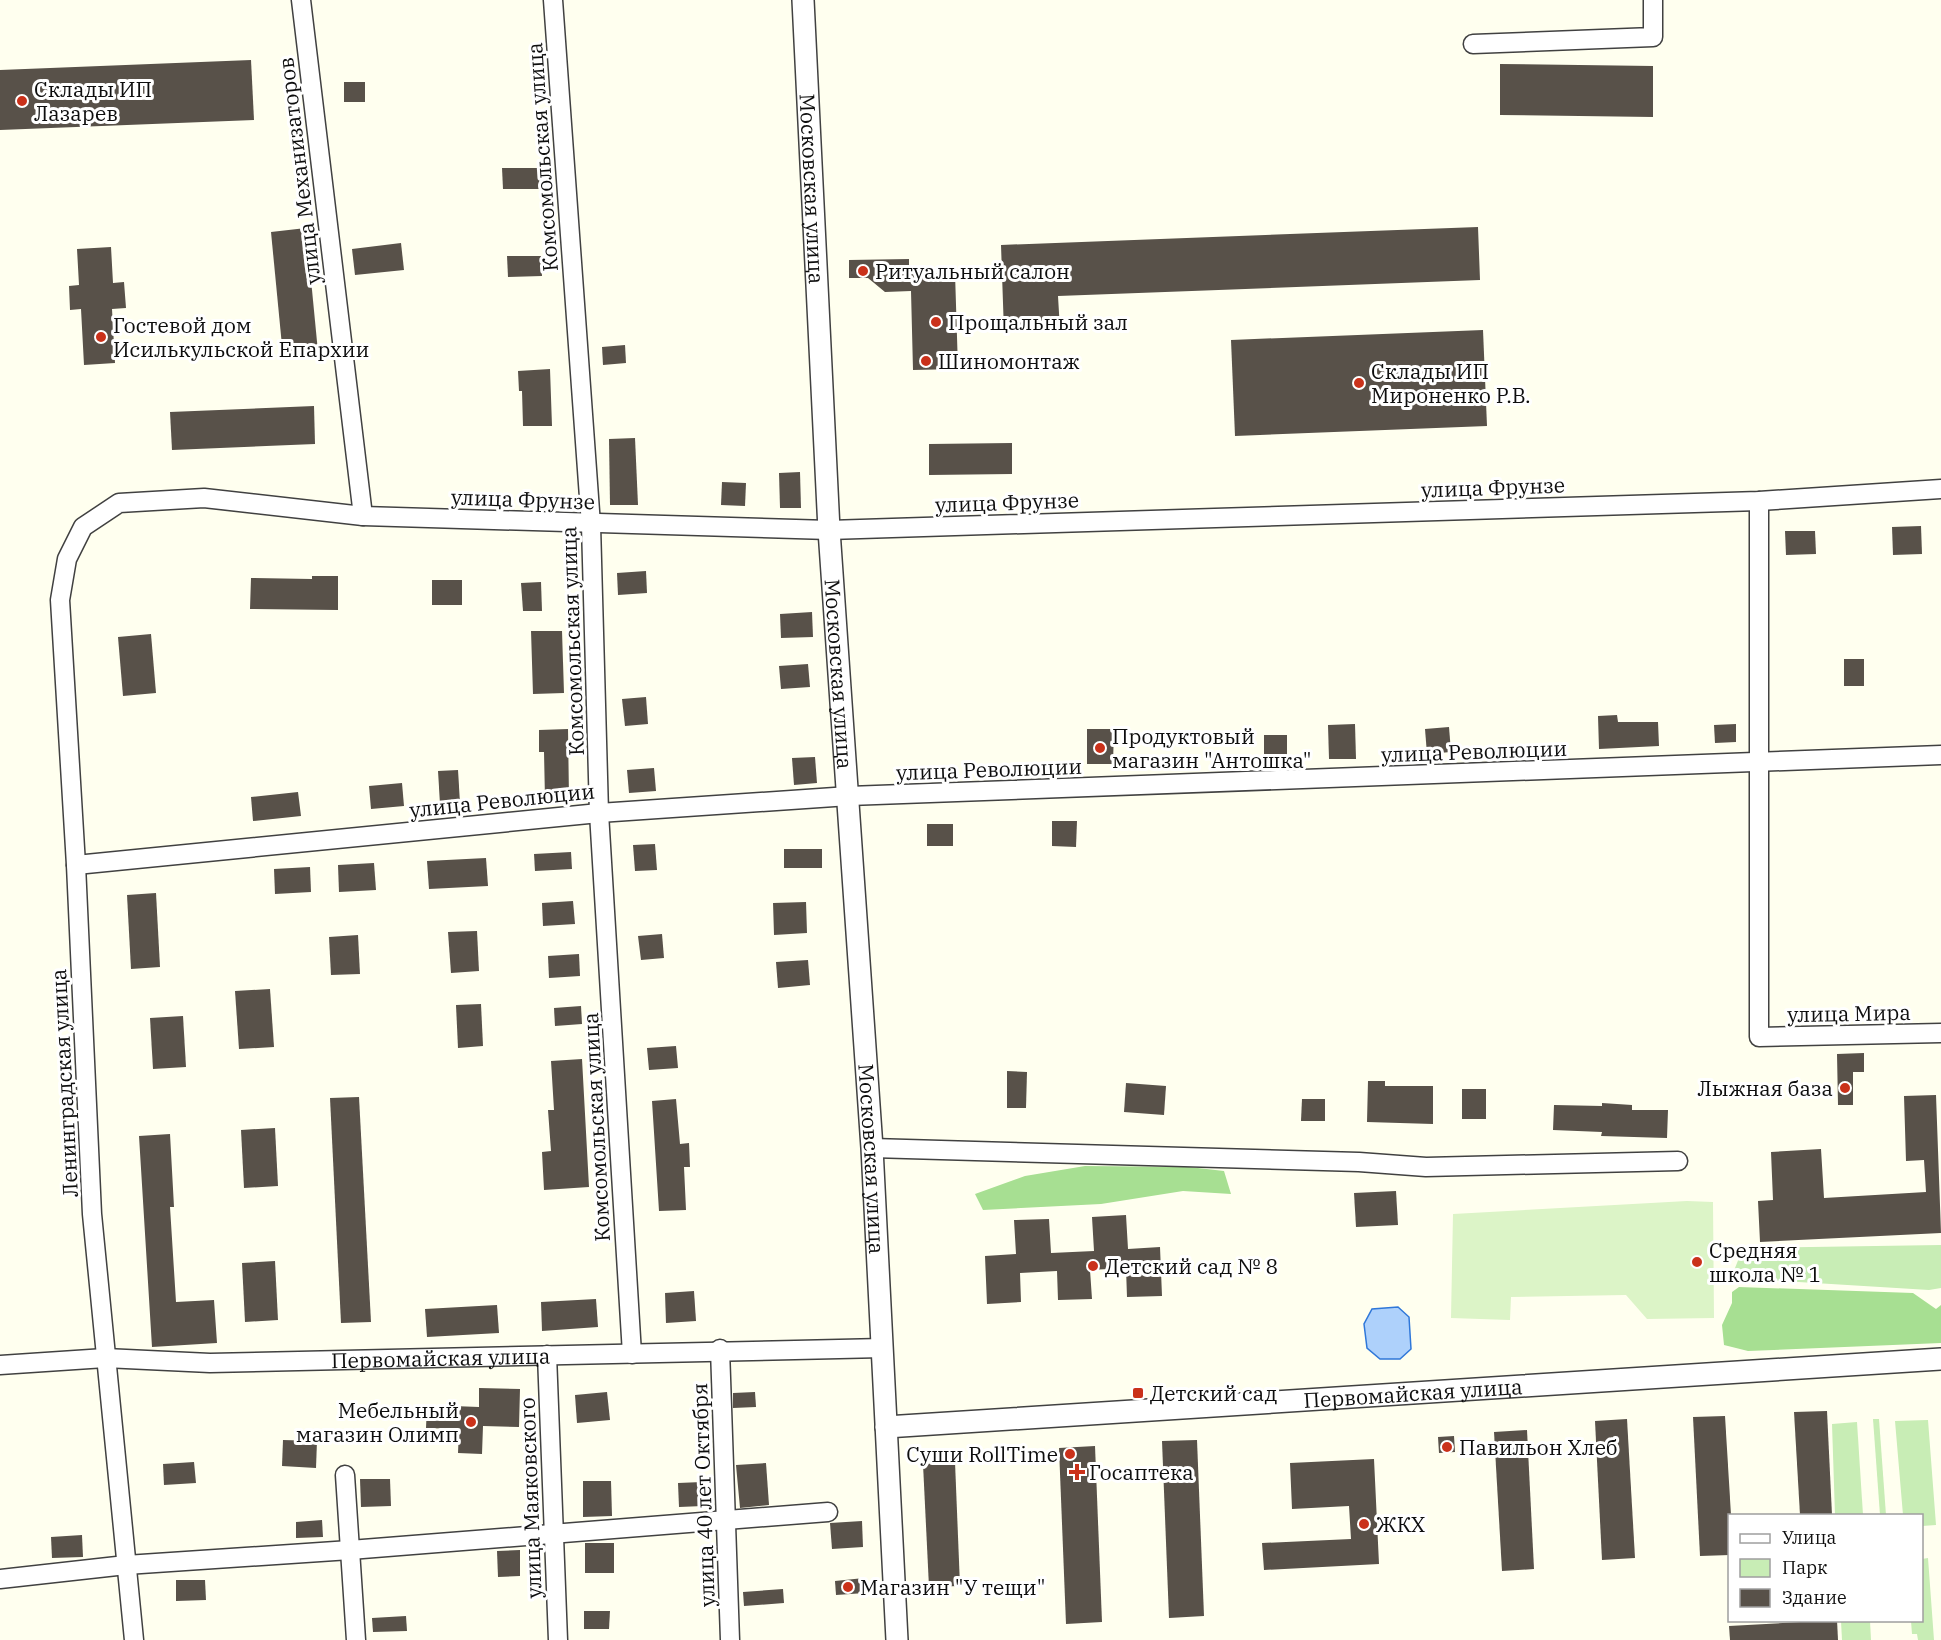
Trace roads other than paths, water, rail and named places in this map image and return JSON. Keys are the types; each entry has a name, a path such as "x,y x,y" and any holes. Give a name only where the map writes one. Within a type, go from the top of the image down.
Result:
{"street":[{"name":"улица Механизаторов","path":"301,0 363,516"},
{"name":"Комсомольская улица","path":"553,0 591,525 599,813 632,1354"},
{"name":"Московская улица","path":"803,0 830,530 872,1148 897,1640"},
{"path":"1473,44 1653,37 1653,0"},
{"name":"улица Фрунзе","path":"82,527 119,503 204,498 363,516 591,525 830,530 1759,501 1941,489"},
{"path":"1759,501 1759,763"},
{"name":"Ленинградская улица","path":"82,527 66,559 60,600 76,866 92,1214 134,1640"},
{"name":"улица Революции","path":"76,866 599,813 849,796 1941,755"},
{"name":"улица Мира","path":"1759,763 1759,1037 1941,1033"},
{"path":"872,1148 1348,1162 1426,1167 1678,1161"},
{"name":"Первомайская улица","path":"0,1365 105,1358 210,1363 547,1354 632,1354 720,1349 883,1348"},
{"name":"улица 40 лет Октября","path":"720,1349 730,1640"},
{"name":"улица Маяковского","path":"547,1354 558,1640"},
{"name":"Первомайская улица","path":"886,1427 1941,1359"},
{"path":"345,1475 356,1640"},
{"path":"0,1580 126,1564 350,1550 828,1512"}],"water":[{"path":"1398,1307 1409,1317 1411,1349 1400,1359 1380,1359 1367,1348 1364,1324 1372,1309"}],"place":[{"name":"Склады ИП Лазарев","path":"22,101"},
{"name":"Ритуальный салон","path":"863,271"},
{"name":"Прощальный зал","path":"936,322"},
{"name":"Гостевой дом Исилькульской Епархии","path":"101,337"},
{"name":"Шиномонтаж","path":"926,361"},
{"name":"Склады ИП Мироненко Р.В.","path":"1359,383"},
{"name":"Продуктовый магазин \"Антошка\"","path":"1100,748"},
{"name":"Лыжная база","path":"1845,1088"},
{"name":"Средняя школа № 1","path":"1697,1262"},
{"name":"Детский сад № 8","path":"1093,1266"},
{"name":"Детский сад","path":"1138,1393"},
{"name":"Мебельный магазин Олимп","path":"471,1422"},
{"name":"Павильон Хлеб","path":"1447,1447"},
{"name":"Суши RollTime","path":"1070,1454"},
{"name":"Госаптека","path":"1077,1472"},
{"name":"ЖКХ","path":"1364,1524"},
{"name":"Магазин \"У тещи\"","path":"848,1587"}]}
